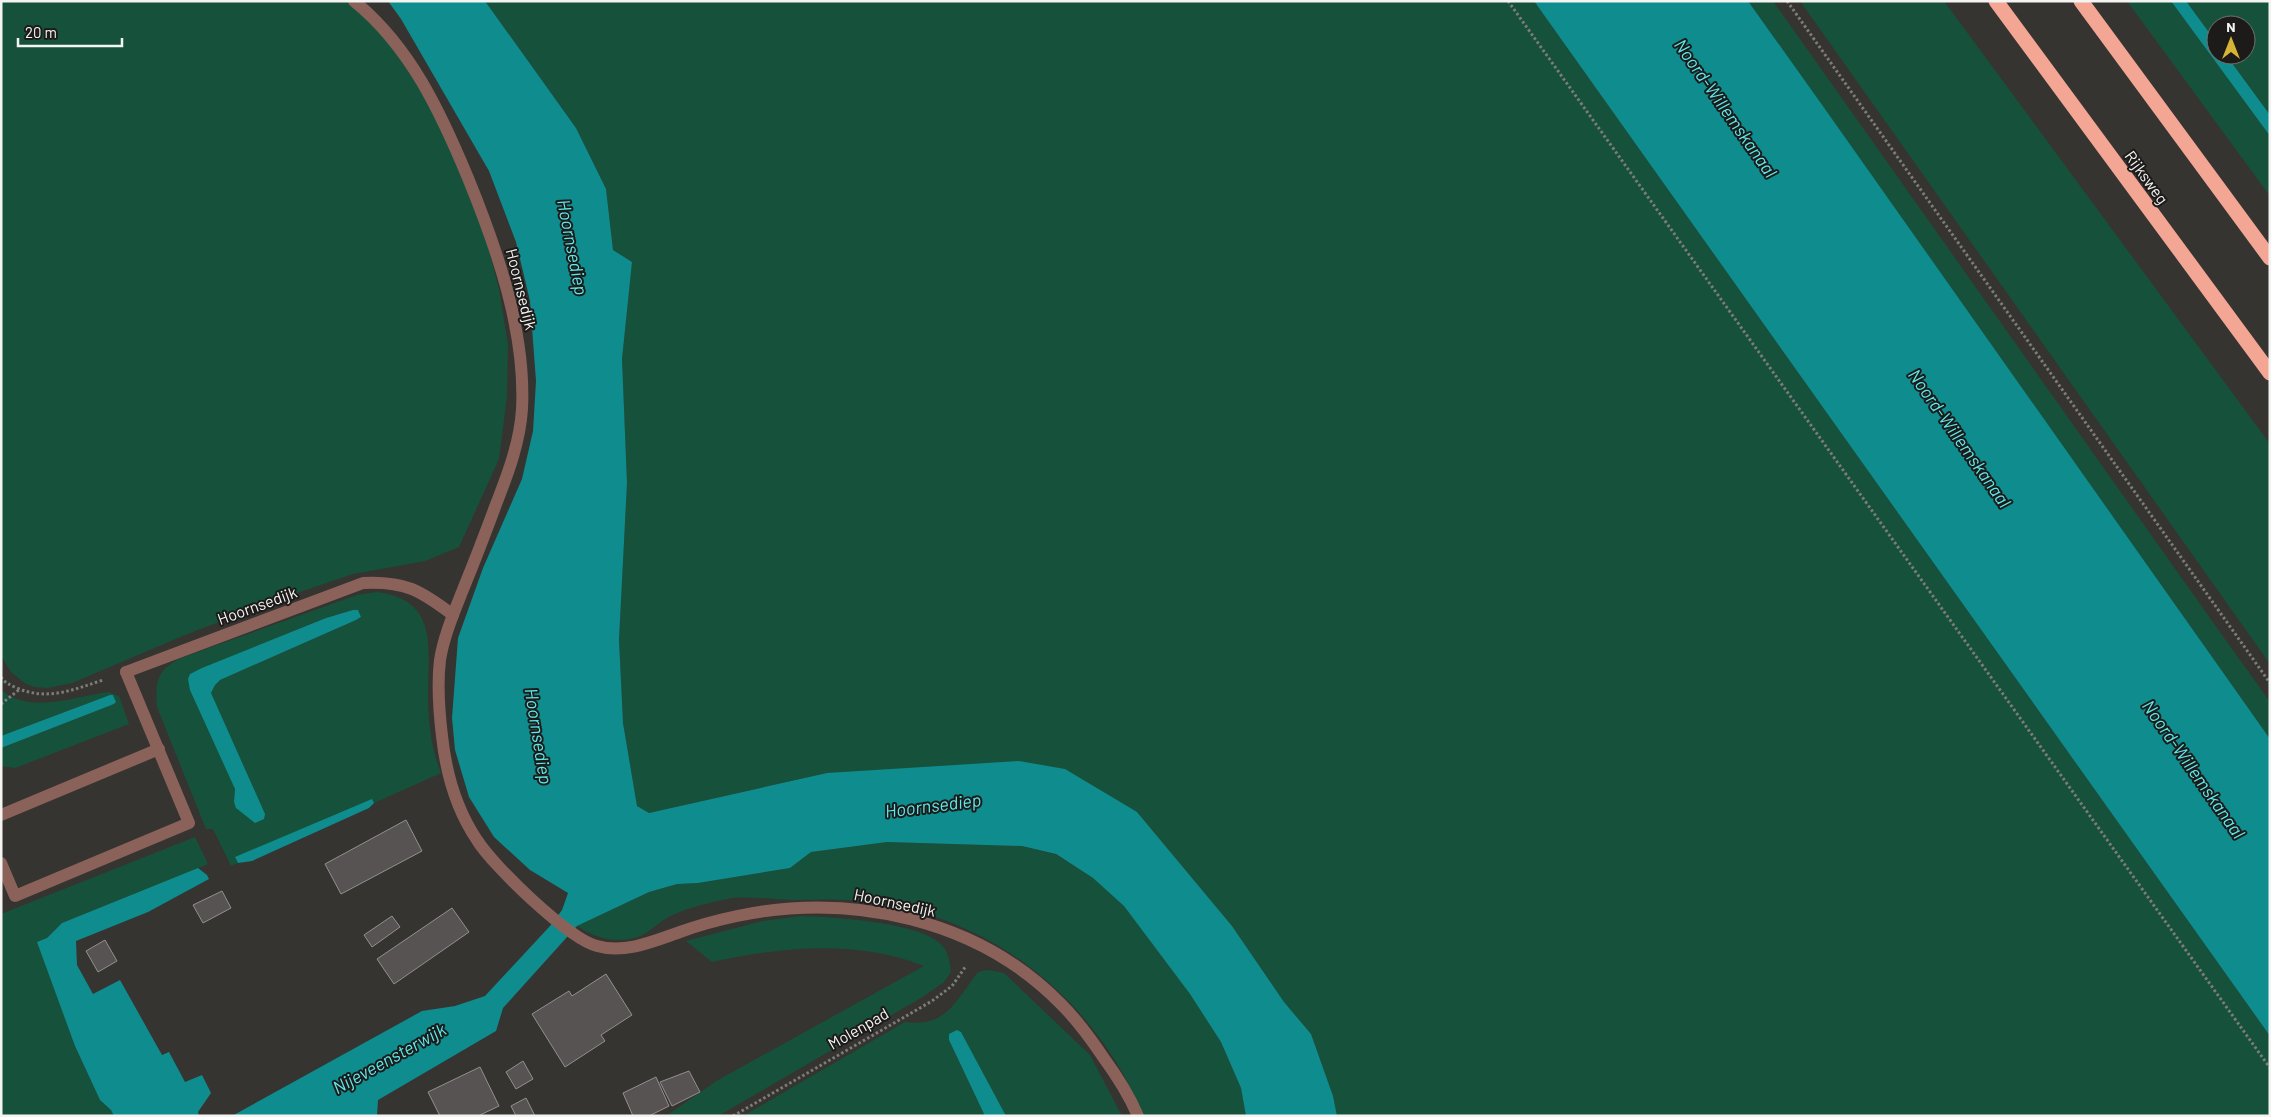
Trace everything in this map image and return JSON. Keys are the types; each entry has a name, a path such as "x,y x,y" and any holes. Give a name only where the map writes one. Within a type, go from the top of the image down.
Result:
{"highway":[{"name":"Rijksweg","path":"1996,1 2270,374"},
{"path":"2081,1 2270,258"}],"street":[{"name":"Hoornsedijk","path":"354,1 374,18 407,58 431,96 451,136 492,235 520,350 522,411 512,463 453,615 441,656 438,692 444,758 452,789 478,842 501,869 553,917 572,934 594,946 609,948 648,944 679,932 767,910 826,907 857,908 934,924 977,942 1031,977 1062,1004 1118,1077 1138,1116"},
{"name":"Hoornsedijk","path":"126,672 363,583 397,583 432,598 453,615"},
{"path":"1,863 15,896 189,823 126,672"},
{"path":"1,814 159,749"}],"path":[{"path":"1508,1 2270,1068"},
{"path":"1787,1 2270,683"},
{"path":"1,677 5,682 20,689 45,695 86,685 126,672"},
{"path":"1,704 20,689"},
{"name":"Molenpad","path":"733,1116 858,1042 932,1001 952,986 962,974 977,942"}],"green space":[{"path":"1,1 350,1 361,8 397,54 446,131 479,213 499,289 508,345 507,396 499,459 459,547 425,561 353,574 276,600 185,635 72,683 48,688 35,687 26,684 11,672 1,656"},
{"path":"485,1 1534,1 2270,1036 2270,1116 1337,1116 1333,1096 1311,1034 1284,1002 1232,926 1137,812 827,773 649,813 637,806 623,723 619,640 627,483 622,359 632,262 613,250 606,189 576,128"},
{"path":"1748,1 1773,1 2270,702 2270,739"},
{"path":"1800,1 1944,1 2270,444 2270,664"},
{"path":"2127,1 2171,1 2206,49 2206,65 2218,65 2270,136 2270,196"},
{"path":"2186,1 2270,1 2270,115 2233,65 2256,65 2256,15 2206,15 2206,28"},
{"path":"377,592 397,597 411,605 420,616 426,629 428,644 429,724 441,773 374,803 373,800 235,858 238,863 231,866 213,829 206,829 157,707 157,683 159,677 167,667 181,658 357,595","holes":["358,610 361,617 356,620 220,680 211,693 255,823 234,802 235,789 190,674 326,618"]},
{"path":"1,690 13,697 40,703 109,692 119,696 129,724 15,768 1,766 1,748 116,702 113,695 110,695 1,736"},
{"path":"195,837 208,864 62,923 47,938 38,942 75,1046 100,1100 111,1110 114,1116 1,1116 1,914"},
{"path":"887,842 1022,846 1055,854 1093,878 1124,906 1190,994 1221,1042 1241,1088 1246,1116 1144,1116 1124,1076 1101,1039 1073,1006 1042,977 1008,951 970,931 929,915 886,904 864,901 787,900 742,897 686,910 668,917 642,935 630,939 606,939 591,934 577,926 649,892 677,884 698,883 790,868 811,852"},
{"path":"801,916 878,923 920,933 935,940 945,949 951,972 944,982 921,998 718,1116 666,1116 718,1080 924,966 898,957 872,952 818,948 765,952 712,962 686,941 763,921"},
{"path":"989,970 1004,973 1090,1055 1122,1116 1006,1116 961,1032 957,1030 949,1040 985,1116 743,1116 905,1022 919,1023 931,1021 941,1016 956,1002 978,972"}],"water":[{"path":"388,1 485,1 576,128 606,189 613,250 632,262 622,359 627,483 619,640 623,723 637,806 649,813 827,773 1019,761 1065,769 1137,812 1232,926 1284,1002 1311,1034 1333,1096 1337,1116 1246,1116 1241,1088 1221,1042 1190,994 1124,906 1093,878 1056,854 1022,846 887,842 811,852 790,868 698,883 677,884 649,892 577,926 503,1008 496,1031 378,1100 377,1116 232,1116 422,1011 455,1006 485,996 550,926 562,910 568,893 530,870 494,837 469,797 455,750 452,718 458,638 483,568 522,479 533,431 536,381 530,301 516,242 489,171 401,19"},
{"name":"Noord-Willemskanaal","path":"1534,1 1748,1 1820,102 2270,739 2270,1036"},
{"path":"2171,1 2186,1 2206,28 2206,49"},
{"path":"2218,65 2233,65 2270,115 2270,136"},
{"path":"358,610 361,617 220,680 211,693 265,814 264,819 255,823 236,808 234,802 235,789 190,690 188,679 190,674 326,618"},
{"path":"113,695 116,702 114,704 1,748 1,736"},
{"path":"372,799 374,803 369,808 252,861 238,863 235,857"},
{"path":"198,868 209,879 148,912 76,941 77,965 93,994 120,980 162,1055 169,1052 185,1082 202,1075 211,1093 198,1112 199,1116 114,1116 111,1110 100,1100 75,1046 37,942 47,938 62,923"},
{"path":"957,1030 961,1032 1006,1116 985,1116 949,1040 949,1034"}],"building":[{"path":"406,820 422,851 341,894 325,864"},
{"path":"222,891 231,908 203,923 193,905"},
{"path":"452,908 469,932 394,984 377,959"},
{"path":"392,916 400,927 372,947 364,935"},
{"path":"105,940 117,961 98,972 86,951"},
{"path":"606,974 632,1015 601,1035 605,1041 565,1067 532,1014 569,991 572,996"},
{"path":"523,1061 533,1079 516,1089 506,1072"},
{"path":"480,1067 499,1106 478,1116 440,1116 428,1092"},
{"path":"689,1071 700,1092 672,1106 660,1082"},
{"path":"656,1077 669,1106 649,1116 633,1116 623,1093"},
{"path":"526,1098 535,1116 516,1116 511,1106"}],"water label":[{"name":"Hoornsediep","path":"573,247"},
{"name":"Hoornsediep","path":"539,736"},
{"name":"Hoornsediep","path":"933,805"},
{"name":"Nijeveensterwijk","path":"389,1058"}]}
